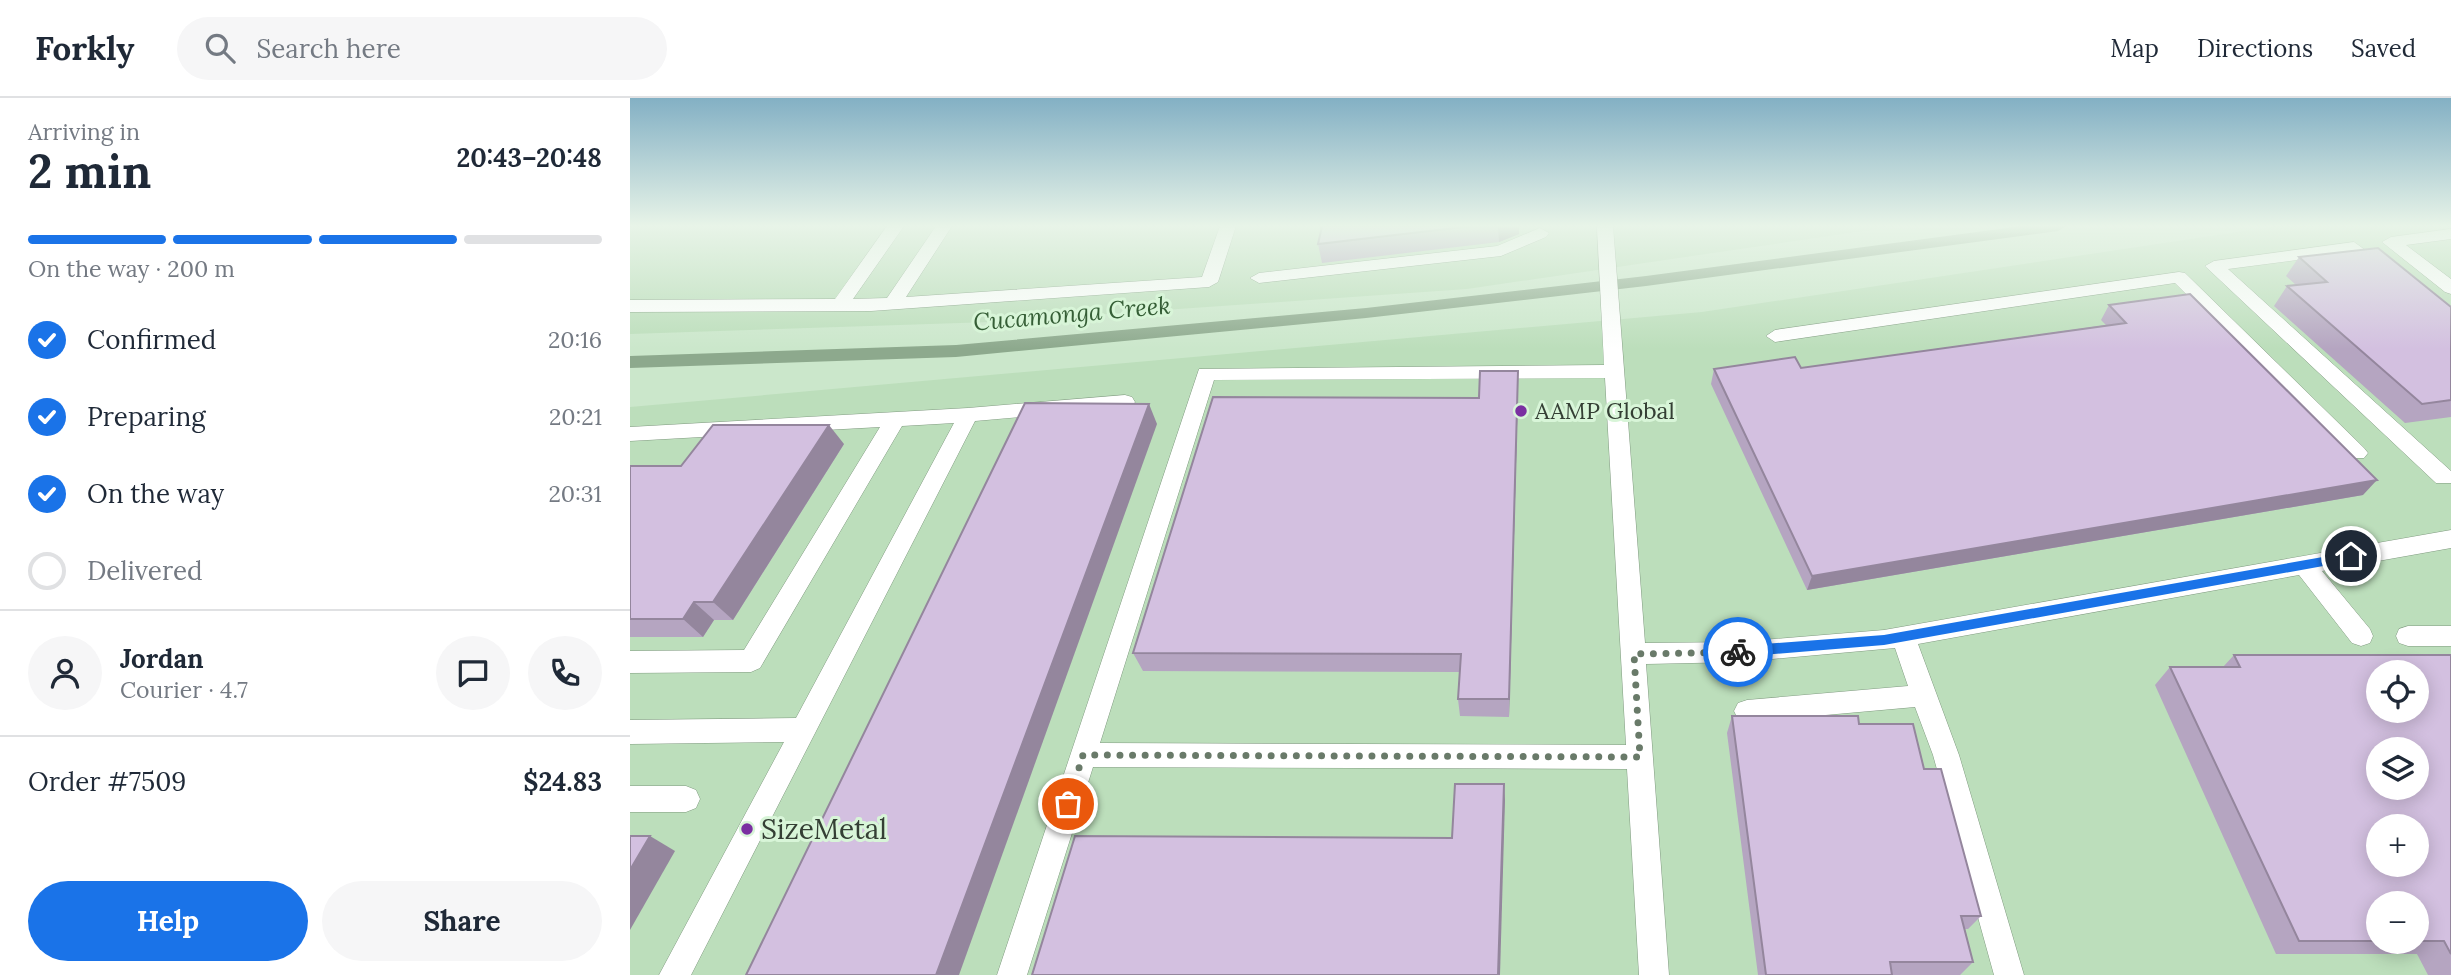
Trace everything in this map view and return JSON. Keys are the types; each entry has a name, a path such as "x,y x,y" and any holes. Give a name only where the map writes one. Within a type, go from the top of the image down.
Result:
{"street":[{"path":"840,305 867,267"},
{"path":"630,306 893,303 1209,282 1214,267"},
{"path":"1259,278 1358,267"},
{"path":"1608,267 1654,975"},
{"path":"2215,267 2444,477"},
{"path":"2378,267 2397,282"},
{"path":"2424,267 2451,288"},
{"path":"1012,975 1206,374 1615,371"},
{"path":"630,434 895,420 1125,402"},
{"path":"674,975 968,415"},
{"path":"630,662 751,661 895,420"},
{"path":"1634,654 1739,652 1903,637 2451,538"},
{"path":"2304,565 2361,636"},
{"path":"2408,636 2451,636"},
{"path":"1903,637 1946,755 2008,975"},
{"path":"1747,711 1891,700 1924,694"},
{"path":"630,732 804,730"},
{"path":"1083,755 1640,757"},
{"path":"630,799 687,799"}],"lane":[{"path":"893,303 917,267"},
{"path":"1775,336 2179,277 2357,453"}],"shaded area":[{"path":"630,267 1618,267 1467,289 991,322 630,334"},
{"path":"2004,267 2451,267 2451,975 630,975 630,407 1702,312"}],"building":[{"path":"2310,267 2401,267 2451,307 2451,400 2422,404 2287,286 2327,282"},
{"path":"2190,294 2377,480 1812,576 1714,369 1795,357 1801,368 2126,323 2109,305"},
{"path":"1480,371 1518,371 1509,699 1458,699 1461,654 1133,653 1213,397 1479,398"},
{"path":"1025,403 1149,404 936,975 746,975"},
{"path":"713,425 829,425 713,602 694,602 683,619 630,619 630,466 681,466"},
{"path":"2234,655 2451,655 2451,954 2444,941 2429,941 2429,891 2366,891 2366,941 2299,941 2170,667 2240,667"},
{"path":"1732,716 1858,716 1859,724 1913,724 1924,769 1941,769 1981,916 1961,916 1973,962 1890,962 1892,975 1766,975"},
{"path":"1455,784 1504,784 1498,975 1032,975 1075,836 1452,838"},
{"path":"630,836 650,836 630,870"}],"waterway":[{"name":"Cucamonga Creek","path":"630,362 956,351 1366,313 1751,267"}],"way so far":[{"path":"1068,804 1083,755 1640,757 1634,654 1738,652"}],"place":[{"name":"AAMP Global","path":"1521,411"},
{"name":"SizeMetal","path":"747,829"}],"route":[{"path":"1738,652 1884,640 2351,556"}]}
